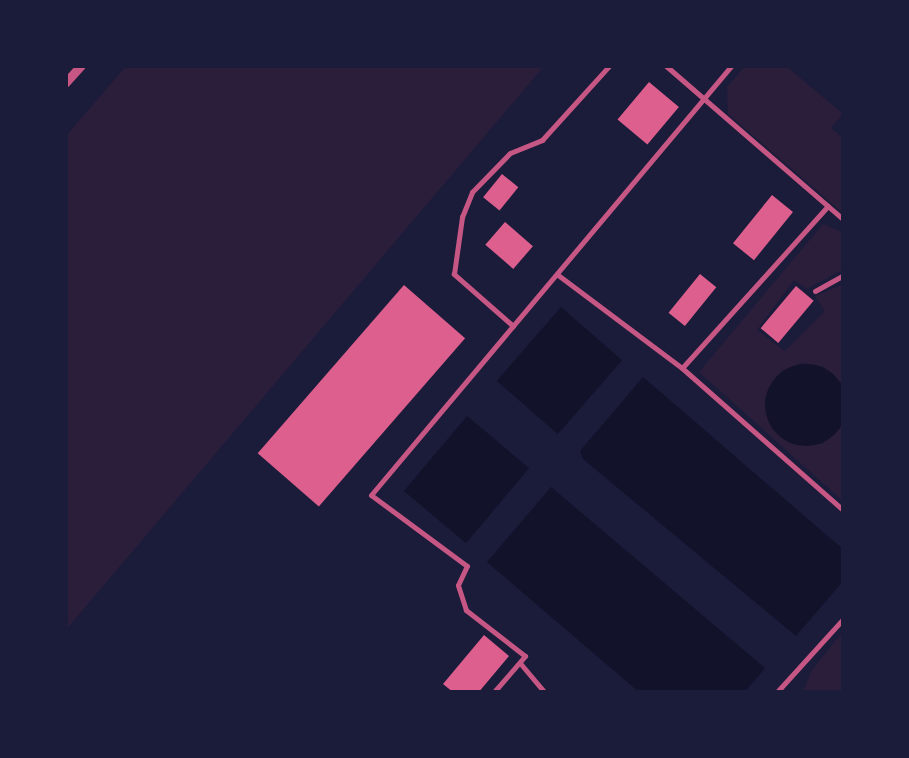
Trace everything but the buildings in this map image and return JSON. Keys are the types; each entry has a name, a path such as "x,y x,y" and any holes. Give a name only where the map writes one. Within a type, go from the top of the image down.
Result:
{"street":[{"path":"65,83 81,65"}],"lane":[{"path":"513,326 454,274 462,218 472,192 510,153 542,140 610,65"},
{"path":"666,65 844,220"},
{"path":"493,693 525,656 466,610 458,585 468,566 371,495 732,65"},
{"path":"682,368 828,206"},
{"path":"558,275 682,368 844,511"},
{"path":"814,290 844,275"},
{"path":"776,693 844,618"},
{"path":"520,662 545,693"}],"shaded area":[{"path":"127,65 545,65 65,631 65,137"},
{"path":"746,65 785,65 843,114 831,128 844,139 844,214 728,114 727,87"},
{"path":"823,224 844,233 844,269 807,289 794,280 757,330 785,351 825,311 815,296 844,284 844,387 824,367 802,363 782,371 765,398 773,429 790,443 822,444 844,423 844,502 699,372"},
{"path":"561,307 622,360 558,434 497,381"},
{"path":"806,364 822,367 835,376 844,389 844,421 835,434 822,443 806,446 790,443 777,434 768,421 765,405 768,389 777,376 790,367"},
{"path":"643,377 844,550 844,580 796,636 583,459 580,451"},
{"path":"467,416 529,468 466,543 404,491"},
{"path":"551,487 765,668 744,693 640,693 487,562"},
{"path":"844,630 844,693 802,693 812,670"}]}
